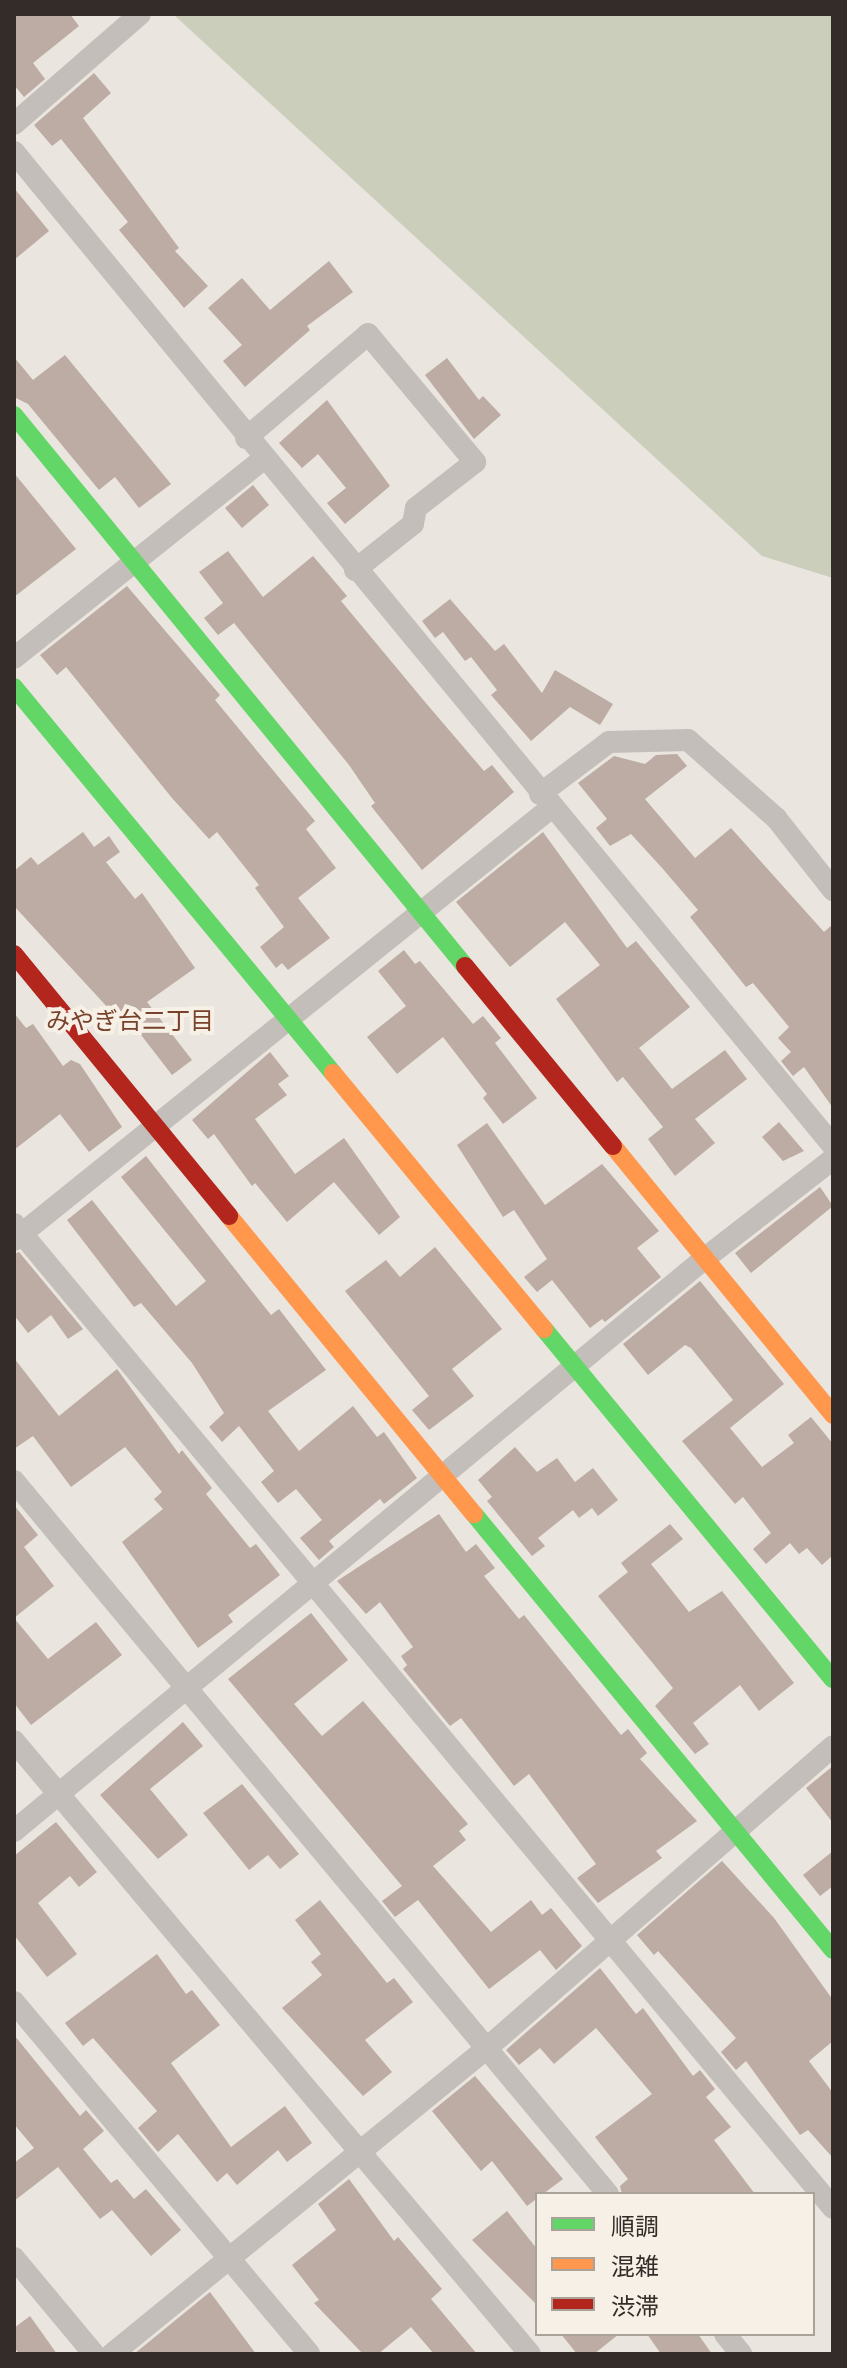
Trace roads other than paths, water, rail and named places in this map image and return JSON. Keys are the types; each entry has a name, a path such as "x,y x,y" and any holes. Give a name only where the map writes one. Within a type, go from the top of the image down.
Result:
{"street":[{"path":"14,124 140,14"},
{"path":"14,152 263,459 833,1146"},
{"path":"246,438 368,334 475,462 416,508 413,524 355,570"},
{"path":"14,415 425,913 833,1415"},
{"path":"14,658 263,459"},
{"path":"14,687 289,1024 833,1679"},
{"path":"833,890 776,818 688,740 609,742 425,913 156,1129 16,1233 833,2208"},
{"path":"14,954 441,1479 833,1950"},
{"path":"14,1831 704,1259 833,1159"},
{"path":"14,1481 606,2192"},
{"path":"14,1741 530,2354"},
{"path":"112,2354 487,2048 833,1746"},
{"path":"14,2002 309,2354"},
{"path":"14,2258 94,2354"},
{"path":"727,2336 741,2354"}],"district":[{"name":"みやぎ台二丁目","path":"130,1022"}]}
